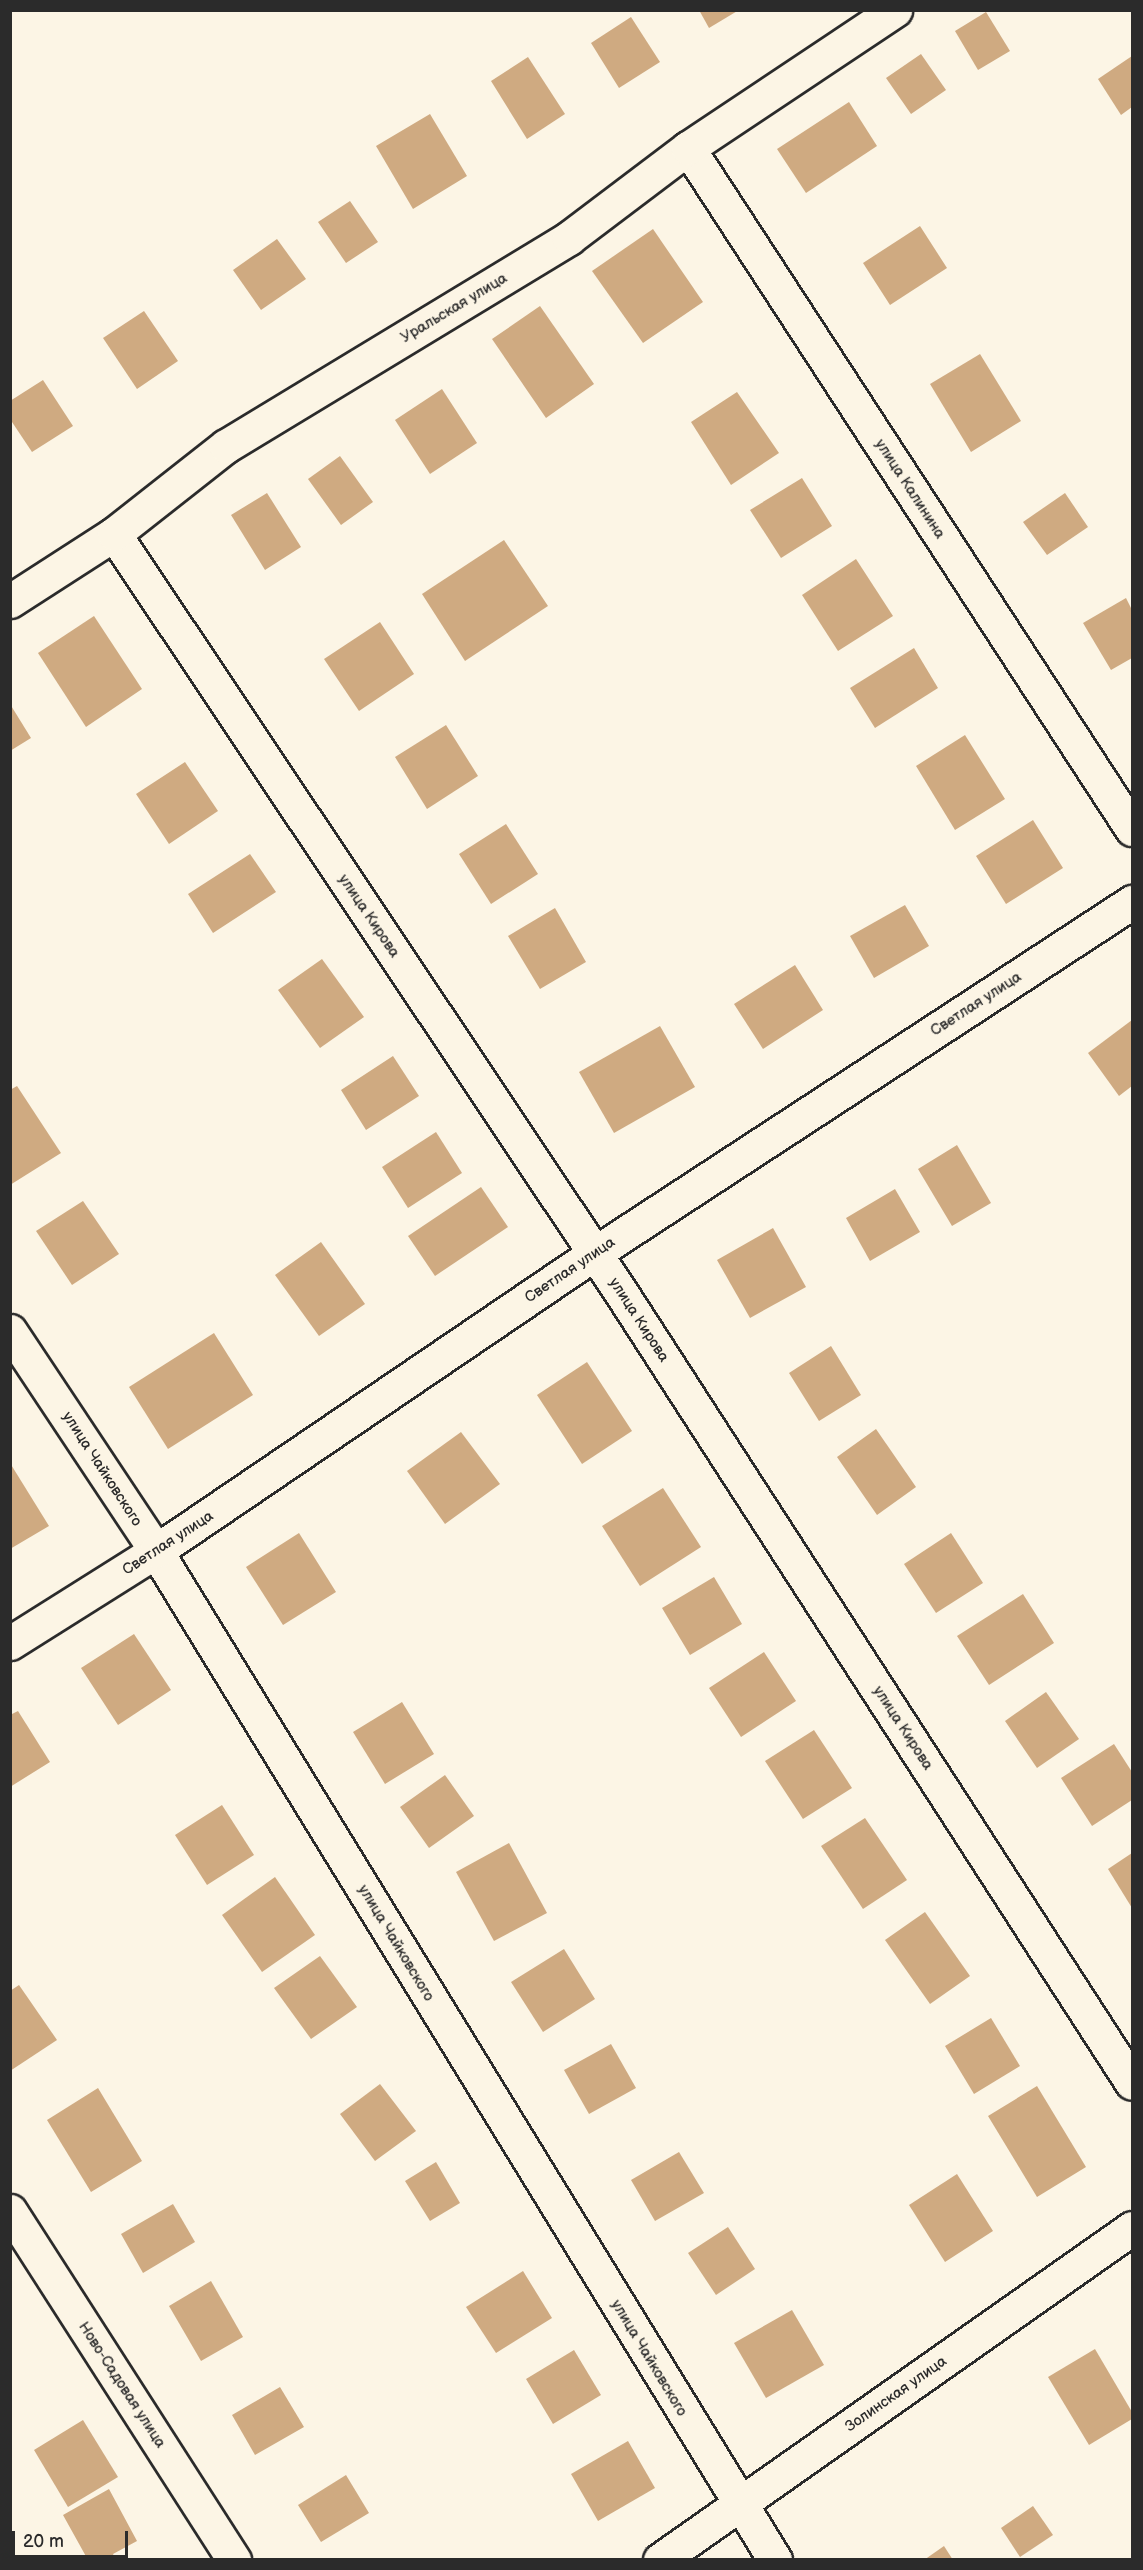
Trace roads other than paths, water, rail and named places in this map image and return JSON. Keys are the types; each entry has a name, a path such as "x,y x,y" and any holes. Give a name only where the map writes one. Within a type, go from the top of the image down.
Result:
{"street":[{"name":"Уральская улица","path":"10,601 114,534 226,446 569,238 688,148 895,10"},
{"name":"улица Калинина","path":"688,148 1132,829"},
{"name":"улица Кирова","path":"114,534 595,1253 1132,2083"},
{"name":"Светлая улица","path":"10,1644 156,1551 595,1253 1132,902"},
{"name":"улица Чайковского","path":"10,1331 156,1551 738,2505 775,2559"},
{"name":"Ново-Садовая улица","path":"10,2211 234,2559"},
{"name":"Золинская улица","path":"660,2559 1132,2228"}]}
